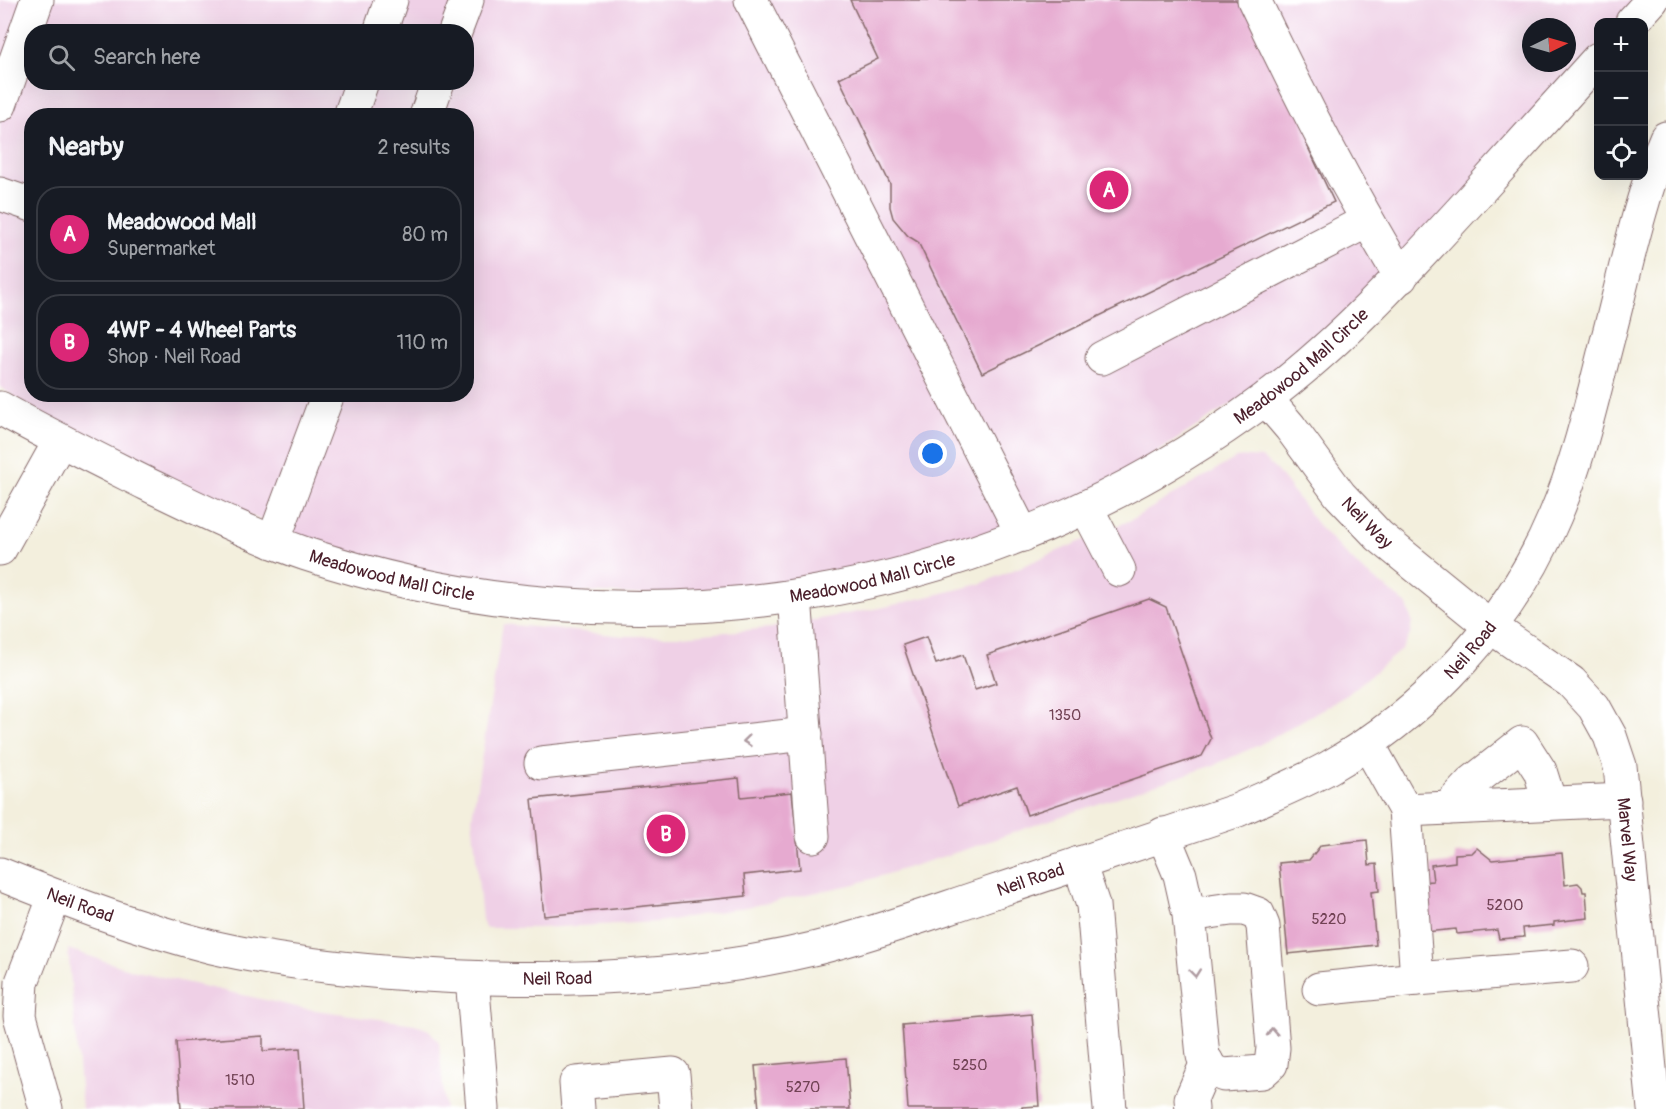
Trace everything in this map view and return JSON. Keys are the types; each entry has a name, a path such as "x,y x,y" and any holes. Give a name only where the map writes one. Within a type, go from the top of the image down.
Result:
{"street":[{"path":"29,24 37,0"},
{"path":"383,24 391,0"},
{"path":"458,24 466,0"},
{"path":"751,0 1023,535"},
{"path":"1254,0 1288,73 1367,221 1401,277"},
{"path":"1636,18 1652,0"},
{"path":"0,105 24,37"},
{"name":"Meadowood Mall Circle","path":"0,408 60,441 223,521 273,542 389,578 474,595 552,605 634,608 717,606 795,596 892,578 971,555 1023,535 1125,489 1198,447 1266,399 1322,353 1401,277 1594,65"},
{"path":"353,108 359,90"},
{"path":"429,108 435,90"},
{"name":"Neil Road","path":"0,874 55,896 155,930 213,947 274,958 347,969 472,978 621,976 751,961 817,948 882,929 1238,810 1283,791 1368,744 1410,711 1467,655 1491,627 1525,577 1539,552 1567,487 1647,191 1666,138"},
{"path":"0,194 24,202"},
{"path":"1102,358 1367,221"},
{"name":"Neil Way","path":"1266,399 1290,427 1340,495 1379,536 1491,627"},
{"path":"273,542 325,402"},
{"path":"0,549 60,441"},
{"path":"1086,507 1119,570"},
{"path":"795,596 813,836"},
{"name":"Marvel Way","path":"1491,627 1560,674 1594,707 1611,736 1620,766 1624,800 1654,1109"},
{"path":"541,763 806,735"},
{"path":"1448,808 1471,783 1522,743 1540,771 1550,803"},
{"path":"1368,744 1405,810 1417,979"},
{"path":"1405,810 1624,800"},
{"path":"1163,834 1180,875 1189,915 1203,1056 1211,1070 1224,1075 1262,1072 1270,1064 1273,1048 1263,926 1258,914 1244,909 1189,915"},
{"path":"1080,863 1093,905 1110,1109"},
{"path":"46,1109 20,1016 22,982 55,896"},
{"path":"1318,989 1572,966"},
{"path":"472,978 483,1109"},
{"path":"1192,1109 1191,1099 1207,1062"},
{"path":"578,1109 576,1083 673,1074 676,1109"}],"shaded area":[{"path":"0,0 1639,0 1623,18 1594,18 1594,49 1576,70 1576,18 1522,18 1522,72 1574,72 1390,277 1263,384 1109,483 1025,527 795,586 676,596 536,590 417,571 302,538 192,490 38,413 0,387"},
{"path":"1236,458 1262,458 1276,470 1322,530 1362,570 1407,605 1412,621 1410,635 1402,649 1347,695 1259,745 1214,765 964,850 855,884 752,906 658,922 538,928 485,928 482,920 472,817 503,624 624,636 682,636 770,628 885,607 980,584 1131,520"},
{"path":"68,949 135,971 301,1008 415,1024 429,1030 439,1042 445,1109 82,1109"}],"building":[{"path":"850,0 1236,0 1255,21 1301,117 1306,143 1334,202 982,373 918,242 908,236 893,218 890,207 890,184 839,78 878,59"},
{"path":"1149,599 1166,607 1211,739 1202,756 1027,815 1017,786 958,806 903,645 926,637 936,664 963,655 975,690 996,683 987,655"},
{"path":"739,778 741,797 792,792 800,869 744,875 746,896 544,916 532,799"},
{"path":"1367,840 1369,865 1377,864 1379,891 1371,892 1376,945 1288,954 1279,863 1309,860 1321,845"},
{"path":"1477,848 1492,860 1562,853 1565,885 1578,883 1583,892 1586,892 1588,918 1523,928 1524,937 1499,939 1497,930 1457,934 1456,929 1425,932 1420,882 1433,881 1431,865 1455,862 1455,854 1472,853"},
{"path":"1032,1014 1039,1106 1022,1107 1022,1109 908,1109 902,1025"},
{"path":"263,1036 263,1051 300,1048 304,1109 181,1109 176,1042"},
{"path":"846,1058 850,1109 759,1109 755,1066"}],"place":[{"name":"Meadowood Mall","path":"1109,190"},
{"name":"4WP - 4 Wheel Parts","path":"666,834"}]}
